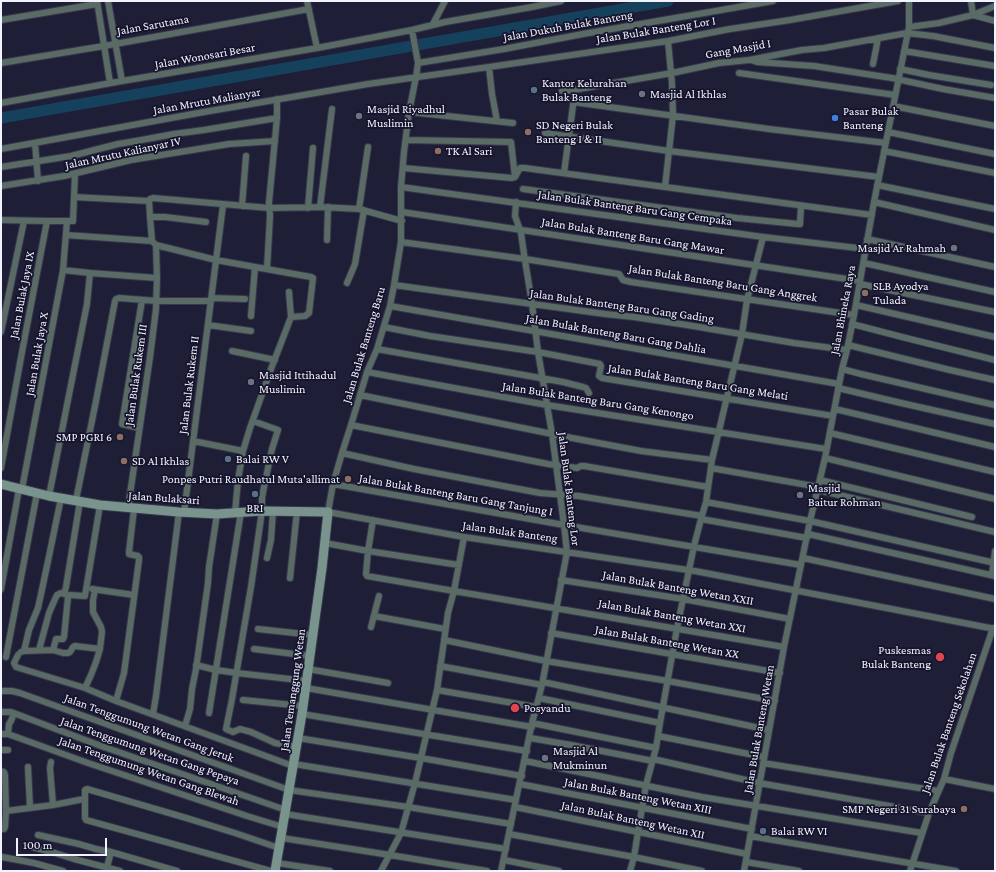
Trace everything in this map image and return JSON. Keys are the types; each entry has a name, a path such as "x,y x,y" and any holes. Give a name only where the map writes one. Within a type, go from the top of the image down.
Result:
{"street":[{"path":"108,1 122,81"},
{"path":"307,1 317,48"},
{"path":"434,24 445,1"},
{"name":"Jalan Wonosari Besar","path":"1,103 317,48 412,30 434,24 532,4 561,1"},
{"name":"Jalan Dukuh Bulak Banteng","path":"418,61 468,55 773,1"},
{"name":"Jalan Bulak Banteng Lor I","path":"416,77 668,40 898,1"},
{"name":"Jalan Bhineka Raya","path":"796,591 810,521 825,458 842,369 854,324 854,315 874,202 909,26 909,1"},
{"path":"971,1 973,15"},
{"path":"1,20 97,3 110,84"},
{"path":"909,26 939,23 973,15 995,6"},
{"name":"Jalan Sarutama","path":"1,63 309,9"},
{"path":"973,15 995,21"},
{"path":"101,25 112,23"},
{"name":"Jalan Bulak Banteng Baru","path":"325,512 367,372 377,350 384,327 394,285 401,242 400,221 402,212 403,168 406,140 418,61 412,30"},
{"name":"Gang Masjid I","path":"562,91 672,73 719,63 749,60 907,33 933,36 995,48"},
{"path":"874,64 878,38"},
{"path":"665,187 673,115 672,73 668,40"},
{"path":"904,51 995,66"},
{"path":"749,60 757,62 814,66 898,79 995,98"},
{"path":"489,67 497,121"},
{"path":"900,68 929,75 991,85"},
{"path":"739,73 895,95"},
{"name":"Jalan Mrutu Malianyar","path":"1,149 361,85 416,77"},
{"path":"564,173 573,102 573,90"},
{"path":"267,269 270,216 269,208 277,118 277,100"},
{"path":"573,102 769,129 886,143"},
{"path":"893,106 995,126"},
{"path":"320,207 332,109"},
{"path":"410,112 513,123"},
{"path":"1,167 71,156 118,144 174,134 277,118"},
{"path":"888,132 995,154"},
{"path":"544,133 879,177"},
{"path":"406,140 511,143 514,177"},
{"name":"Jalan Mrutu Kalianyar IV","path":"1,186 75,174 131,160 229,144 274,141"},
{"path":"35,143 38,180"},
{"path":"347,283 355,264 368,147"},
{"path":"308,208 313,148"},
{"path":"884,151 995,173"},
{"path":"242,206 246,156"},
{"path":"403,168 512,178 520,168 872,215"},
{"path":"75,174 74,197 149,201 153,198 269,208 320,207 362,210 400,221"},
{"path":"878,185 995,209"},
{"name":"Jalan Bulak Banteng Baru Gang Cempaka","path":"402,187 762,237 866,249"},
{"path":"523,188 736,218 798,224 800,224 801,206"},
{"name":"Jalan Bulak Jaya X","path":"1,589 63,270 67,221 73,220 74,197"},
{"name":"Jalan Bulak Rukem III","path":"134,595 140,557 129,554 131,508 139,428 157,301 157,278 149,201"},
{"name":"Jalan Bulak Banteng Lor","path":"501,871 542,684 567,552 552,434 538,352 532,304 520,233 515,216 516,202"},
{"path":"874,202 995,230"},
{"name":"Jalan Bulak Rukem II","path":"153,714 193,442 223,205"},
{"path":"327,240 328,208"},
{"name":"Jalan Bulak Banteng Baru Gang Mawar","path":"402,212 860,283 995,312"},
{"path":"150,217 165,217 206,222"},
{"path":"1,227 2,220 67,221"},
{"path":"1,332 24,221"},
{"name":"Jalan Bulak Jaya IX","path":"1,468 47,221"},
{"path":"66,235 154,243 216,260 312,277 314,279 309,313 305,316 291,317"},
{"path":"630,871 634,857 646,785 656,748 677,628 691,571 694,546 706,502 712,460 742,334 747,300 762,237"},
{"path":"868,239 995,268"},
{"name":"Jalan Bulak Banteng Baru Gang Anggrek","path":"401,242 619,274 622,280 625,281 854,315"},
{"path":"864,263 995,292"},
{"path":"251,316 255,267"},
{"path":"63,270 157,278"},
{"path":"49,496 87,304 90,273"},
{"name":"Jalan Bulak Banteng Baru Gang Gading","path":"394,285 634,317 794,343 848,347 995,380"},
{"path":"209,713 238,512 238,480 243,451 291,317 289,292"},
{"path":"53,650 56,639 63,639 64,637 67,599 66,587 78,500 116,299 157,301 245,299"},
{"path":"139,428 122,424 142,300"},
{"path":"856,305 995,337"},
{"name":"Jalan Bulak Banteng Baru Gang Dahlia","path":"390,306 734,365 839,386 909,405 995,424"},
{"path":"854,324 995,360"},
{"path":"208,325 250,331"},
{"name":"Jalan Bulak Banteng Baru Gang Melati","path":"384,327 464,342 538,352 600,364 599,376 602,378 726,398 834,412 995,447"},
{"path":"377,350 542,378 584,387 589,393"},
{"path":"232,351 275,360"},
{"path":"842,369 995,405"},
{"name":"Jalan Bulak Banteng Baru Gang Kenongo","path":"367,372 547,405 826,449"},
{"path":"360,395 642,451 712,460"},
{"path":"253,421 278,430 272,449 262,498 262,511 251,588 226,729 233,732 240,729 275,742 421,758 522,776"},
{"path":"352,426 548,464 577,468 584,466 708,487"},
{"path":"830,433 995,472"},
{"path":"193,442 243,451"},
{"path":"342,453 467,480 540,493 579,496 808,536 993,576 995,551"},
{"path":"825,458 995,499"},
{"path":"711,468 819,486 972,517"},
{"name":"Jalan Bulaksari","path":"1,484 61,498 131,508 182,513 217,514 262,511 325,512"},
{"name":"Jalan Bulak Banteng Baru Gang Tanjung I","path":"333,484 802,565"},
{"path":"819,486 995,532"},
{"path":"37,493 4,658 18,655 24,651 53,650 68,653 75,646 100,649"},
{"path":"24,651 29,630 38,608 61,498"},
{"path":"706,502 810,521 994,562"},
{"path":"39,650 49,613 54,598 57,594 61,593 85,596 100,504"},
{"path":"267,558 273,511"},
{"path":"290,578 297,511"},
{"name":"Jalan Bulak Banteng","path":"325,512 464,537 691,571 994,628"},
{"name":"Jalan Temanggung Wetan","path":"276,867 277,847 282,838 279,826 302,710 313,635 325,543 325,512"},
{"path":"185,726 190,709 217,514"},
{"path":"368,551 373,520"},
{"path":"381,871 401,832 415,783 437,690 448,613 454,591 464,537"},
{"path":"325,543 459,565"},
{"name":"Jalan Bulak Banteng Wetan XXI","path":"368,551 367,576 784,646"},
{"path":"803,558 995,599"},
{"name":"Jalan Bulak Banteng Wetan XXII","path":"561,580 683,599 790,619"},
{"path":"86,589 134,595 124,674 116,701"},
{"path":"84,688 93,670 100,649 102,632 93,612 95,590"},
{"name":"Jalan Bulak Banteng Wetan","path":"744,871 784,646 796,591"},
{"path":"371,626 380,596"},
{"path":"374,616 446,629"},
{"name":"Jalan Bulak Banteng Sekolahan","path":"910,871 929,813 944,779 951,753 994,628"},
{"path":"258,629 313,635"},
{"name":"Jalan Bulak Banteng Wetan XX","path":"551,633 780,673"},
{"path":"444,640 546,661 668,681 775,701"},
{"path":"254,649 310,656"},
{"name":"Jalan Bulak Banteng Wetan XII","path":"18,655 14,663 16,667 84,688 292,765 415,783 516,803 638,832 747,854"},
{"path":"196,665 216,670 306,685 432,711 532,725 656,748"},
{"path":"440,666 663,707 769,730"},
{"path":"308,670 388,683"},
{"path":"437,690 536,707"},
{"name":"Jalan Tenggumung Wetan Gang Jeruk","path":"1,692 20,693 287,790 408,807 511,824"},
{"path":"539,698 660,723"},
{"path":"243,700 302,710 426,735 527,751"},
{"name":"Jalan Tenggumung Wetan Gang Pepaya","path":"1,712 14,713 101,746 199,779 283,810 401,832 506,849"},
{"path":"8,734 9,724 14,713"},
{"name":"Jalan Tenggumung Wetan Gang Blewah","path":"1,734 8,734 95,765 279,826"},
{"path":"658,736 764,760 938,791"},
{"path":"530,738 653,760 759,783 929,813"},
{"path":"1,750 8,750"},
{"path":"525,761 702,797 922,833"},
{"path":"51,762 50,768 53,805"},
{"path":"28,767 30,808"},
{"path":"1,829 4,829 5,827 6,811 3,796 3,772"},
{"path":"944,779 995,789"},
{"name":"Jalan Bulak Banteng Wetan XIII","path":"520,784 752,829"},
{"path":"271,871 86,820 84,799 85,790 87,789 277,847"},
{"path":"6,811 53,805 84,799"},
{"path":"509,834 702,871"},
{"path":"38,835 111,852 177,871"},
{"path":"750,836 956,871"},
{"path":"282,838 390,854 487,871"},
{"path":"32,847 55,852 120,871"},
{"path":"107,867 111,852"},
{"path":"1,859 34,863 41,868 63,871"},
{"path":"504,860 559,871"},
{"path":"746,862 799,871"},
{"path":"276,867 330,871"}],"waterway":[{"path":"1,118 668,1"}],"place":[{"name":"Kantor Kelurahan Bulak Banteng","path":"534,90"},
{"name":"Masjid Al Ikhlas","path":"642,94"},
{"name":"Masjid Riyadhul Muslimin","path":"359,116"},
{"name":"Pasar Bulak Banteng","path":"835,118"},
{"name":"SD Negeri Bulak Banteng I & II","path":"528,132"},
{"name":"TK Al Sari","path":"438,151"},
{"name":"Masjid Ar Rahmah","path":"954,248"},
{"name":"SLB Ayodya Tulada","path":"865,293"},
{"name":"Masjid Ittihadul Muslimin","path":"251,382"},
{"name":"SMP PGRI 6","path":"120,437"},
{"name":"Balai RW V","path":"228,459"},
{"name":"SD Al Ikhlas","path":"124,461"},
{"name":"Ponpes Putri Raudhatul Muta'allimat","path":"348,479"},
{"name":"BRI","path":"255,494"},
{"name":"Masjid Baitur Rohman","path":"800,495"},
{"name":"Puskesmas Bulak Banteng","path":"940,657"},
{"name":"Posyandu","path":"515,708"},
{"name":"Masjid Al Mukminun","path":"545,758"},
{"name":"SMP Negeri 31 Surabaya","path":"964,809"},
{"name":"Balai RW VI","path":"763,831"}]}
